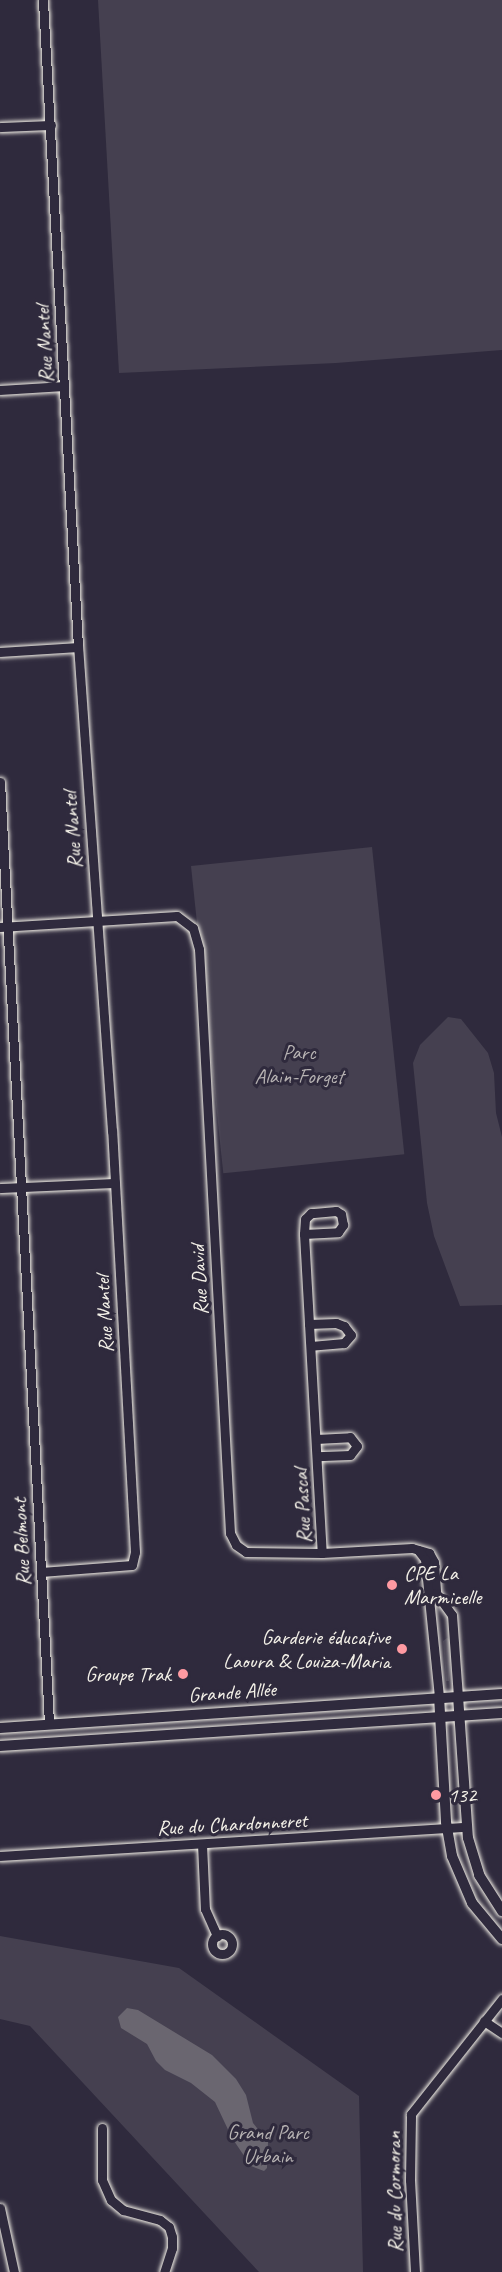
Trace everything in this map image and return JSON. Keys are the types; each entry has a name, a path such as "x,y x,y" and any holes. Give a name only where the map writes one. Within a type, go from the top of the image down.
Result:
{"main road":[{"name":"Grande Allée","path":"0,1728 439,1696 502,1694"},
{"path":"439,1696 447,1829 452,1856 464,1888 482,1917 502,1939"},
{"path":"458,1696 466,1827 477,1870 502,1911"},
{"name":"Grande Allée","path":"0,1746 502,1713"}],"street":[{"name":"Rue Nantel","path":"41,1572 132,1565 135,1552 114,1183 78,647 44,0"},
{"path":"0,128 51,125"},
{"path":"0,390 64,386"},
{"path":"0,652 78,647"},
{"name":"Rue Belmont","path":"0,782 5,927 50,1724"},
{"name":"Rue David","path":"5,927 177,916 193,928 199,949 230,1533 236,1545 246,1552 322,1554 418,1550"},
{"path":"0,1188 114,1183"},
{"name":"Rue Pascal","path":"304,1234 322,1554"},
{"path":"309,1324 336,1323 344,1326 351,1335 344,1343 311,1346"},
{"name":"Rue Pascal","path":"316,1439 349,1437 355,1440 357,1446 350,1455 317,1456"},
{"path":"418,1550 432,1558 436,1593 452,1615 458,1696"},
{"path":"418,1550 425,1559 439,1696"},
{"name":"Rue du Chardonneret","path":"0,1856 466,1827"},
{"path":"201,1844 205,1909 217,1936"},
{"name":"Rue du Cormoran","path":"415,2272 410,2180 411,2114 502,1998"},
{"path":"484,2021 502,2033"},
{"path":"102,2128 102,2180 111,2200 123,2210 160,2220 169,2227 172,2237 171,2248 164,2272"},
{"path":"0,2208 15,2272"}],"green space":[{"path":"98,0 502,0 502,350 336,363 119,373"},
{"name":"Parc Alain-Forget","path":"372,847 404,1154 223,1173 191,866"},
{"path":"448,1017 461,1019 488,1053 494,1073 496,1113 502,1137 502,1305 460,1306 434,1236 427,1203 413,1063 420,1045"},
{"path":"447,1638 451,1640 449,1681 446,1681 443,1641"},
{"name":"Grand Parc Urbain","path":"0,1936 179,1968 359,2096 363,2272 259,2272 30,2026 0,2019"}],"shaded area":[{"path":"127,2008 138,2010 212,2055 236,2079 246,2095 253,2123 268,2142 267,2168 264,2171 251,2166 232,2138 215,2102 191,2083 165,2070 156,2061 147,2044 121,2028 118,2017"}],"place":[{"name":"CPE La Marmicelle","path":"392,1585"},
{"name":"Garderie éducative Laoura & Louiza-Maria","path":"402,1649"},
{"name":"Groupe Trak","path":"183,1674"},
{"name":"132","path":"436,1795"}]}
